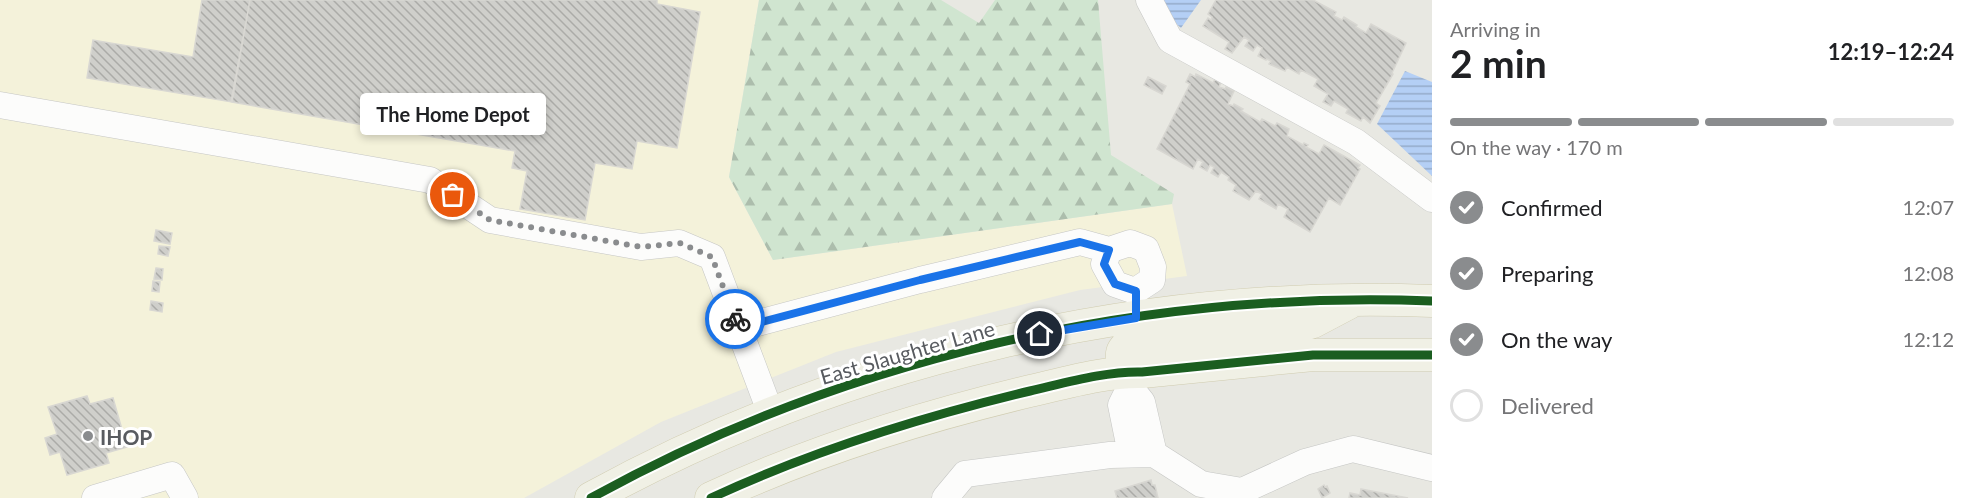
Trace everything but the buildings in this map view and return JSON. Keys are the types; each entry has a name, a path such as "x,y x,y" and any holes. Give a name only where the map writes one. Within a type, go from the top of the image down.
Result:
{"main road":[{"name":"East Slaughter Lane","path":"591,498 681,451 847,386 1136,304 1240,306 1355,300 1432,301"},
{"path":"1133,387 1122,357 1122,351 1127,346 1136,343 1299,326 1313,322 1355,300"},
{"path":"1133,387 1142,372 1313,355 1432,355"},
{"path":"711,498 783,467 930,417 1037,390 1133,387"}],"street":[{"path":"1149,0 1170,40 1356,142 1432,199"},
{"path":"0,105 430,180 490,220 641,247 680,243 712,257 771,414"},
{"path":"739,328 920,280 1080,242 1109,250 1130,243 1146,249 1153,267 1152,280 1136,304 1115,284 1104,264 1109,250"},
{"path":"1133,387 1142,454"},
{"path":"945,498 965,474 1110,455 1142,454 1201,484 1242,491 1305,462 1353,448 1432,468"},
{"path":"95,498 172,475 185,498"}],"shaded area":[{"path":"0,0 759,0 729,177 773,260 1172,204 1187,276 1080,290 836,352 661,422 524,498 0,498"}],"green space":[{"path":"759,0 941,0 979,23 995,0 1098,0 1111,155 1174,194 1172,204 773,260 729,177"}],"water":[{"path":"1158,0 1201,0 1181,28 1171,19"},
{"path":"1405,71 1432,82 1432,176 1377,124"}],"cycle path":[{"path":"591,498 688,449 789,407 892,371 998,343 1105,322 1214,307 1323,301 1432,301"},
{"path":"711,498 788,465 908,424 989,401 1086,378 1114,373 1313,355 1432,355"}],"way so far":[{"path":"453,195 490,220 641,247 680,243 712,257 735,319"}],"place":[{"name":"The Home Depot","path":"453,195"},
{"name":"IHOP","path":"88,436"}],"route":[{"path":"735,319 739,328 920,280 1080,242 1109,250 1104,264 1115,284 1136,291 1136,318 1040,334"}]}
